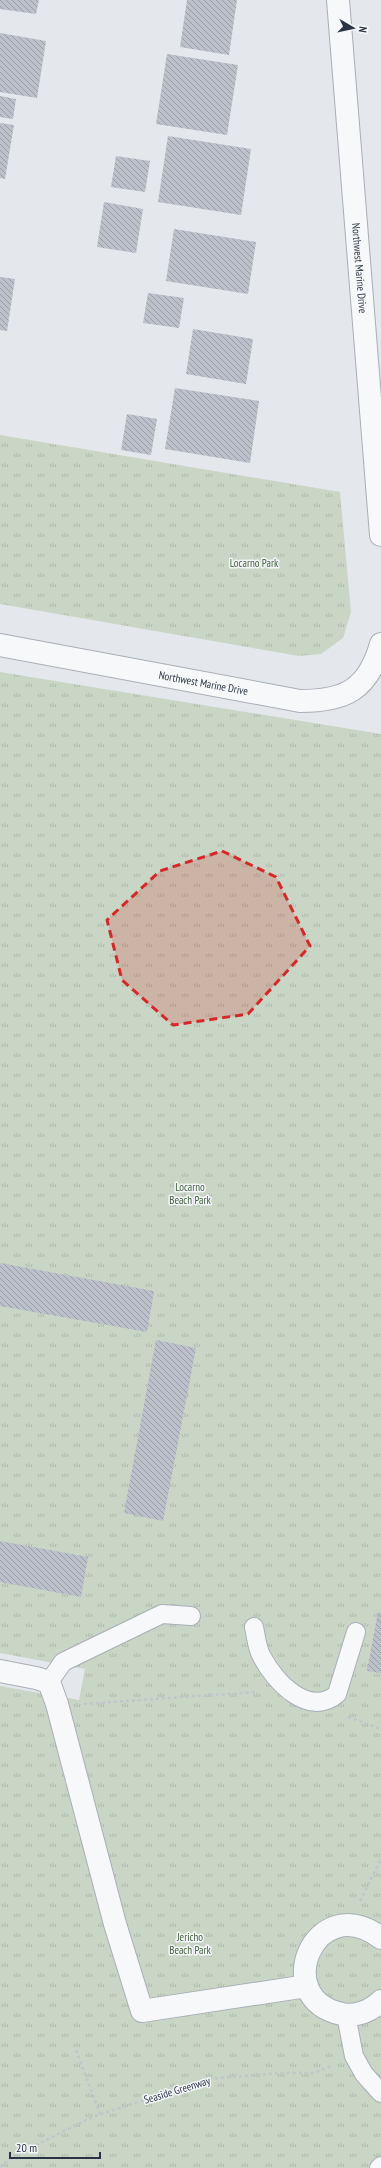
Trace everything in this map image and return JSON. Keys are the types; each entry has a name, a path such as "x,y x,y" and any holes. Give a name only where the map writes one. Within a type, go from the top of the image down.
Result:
{"street":[{"name":"Northwest Marine Drive","path":"338,0 381,535"},
{"name":"Northwest Marine Drive","path":"0,645 281,699 323,701 344,694 364,682 378,656 381,644"},
{"path":"0,1671 49,1682 57,1704 115,1924 142,2011 307,1986"},
{"path":"381,1938 371,1930 356,1925 341,1925 326,1931 314,1941 307,1955 304,1970 307,1986 313,1997 322,2006 333,2012 346,2015 361,2014 375,2007 381,2001"}],"lane":[{"path":"49,1682 63,1662 162,1614 191,1616"},
{"path":"254,1627 261,1656 275,1676 289,1691 312,1703 330,1700 337,1694 356,1632"},
{"path":"346,2015 354,2056 364,2074 381,2093"}],"path":[{"path":"82,1704 289,1691"},
{"path":"356,1925 361,1896 381,1859"},
{"path":"76,2050 100,2114"},
{"name":"Seaside Greenway","path":"0,2167 14,2156 100,2114 209,2079 279,2073 314,2073 354,2056"}],"highlighted area":[{"path":"222,851 276,877 310,946 248,1014 173,1025 122,980 107,920 160,871"}],"green space":[{"name":"Locarno Park","path":"0,435 340,492 351,612 343,638 321,654 299,656 0,604"},
{"name":"Locarno Beach Park","path":"0,672 381,734 381,2168 0,2168 0,1686 79,1700 85,1669 0,1653"}],"building":[{"path":"0,0 39,0 36,14 0,9"},
{"path":"187,0 237,0 229,55 180,47"},
{"path":"0,33 46,41 37,98 0,92"},
{"path":"167,54 238,65 227,135 156,124"},
{"path":"0,96 16,99 13,119 0,117"},
{"path":"0,123 14,125 5,179 0,178"},
{"path":"168,136 251,149 241,215 158,202"},
{"path":"116,156 150,161 145,192 111,187"},
{"path":"104,202 143,209 136,253 97,247"},
{"path":"174,229 256,242 248,294 166,281"},
{"path":"0,277 15,279 7,331 0,330"},
{"path":"148,293 184,298 179,328 143,323"},
{"path":"193,329 253,339 246,384 186,374"},
{"path":"175,388 259,401 250,463 165,449"},
{"path":"127,414 157,419 151,455 121,450"},
{"path":"0,1263 154,1291 147,1332 0,1306"},
{"path":"156,1340 196,1348 163,1521 124,1513"},
{"path":"0,1541 88,1557 81,1597 0,1582"},
{"path":"378,1612 381,1613 381,1673 367,1671"}],"park label":[{"name":"Jericho Beach Park","path":"190,1943"}]}
